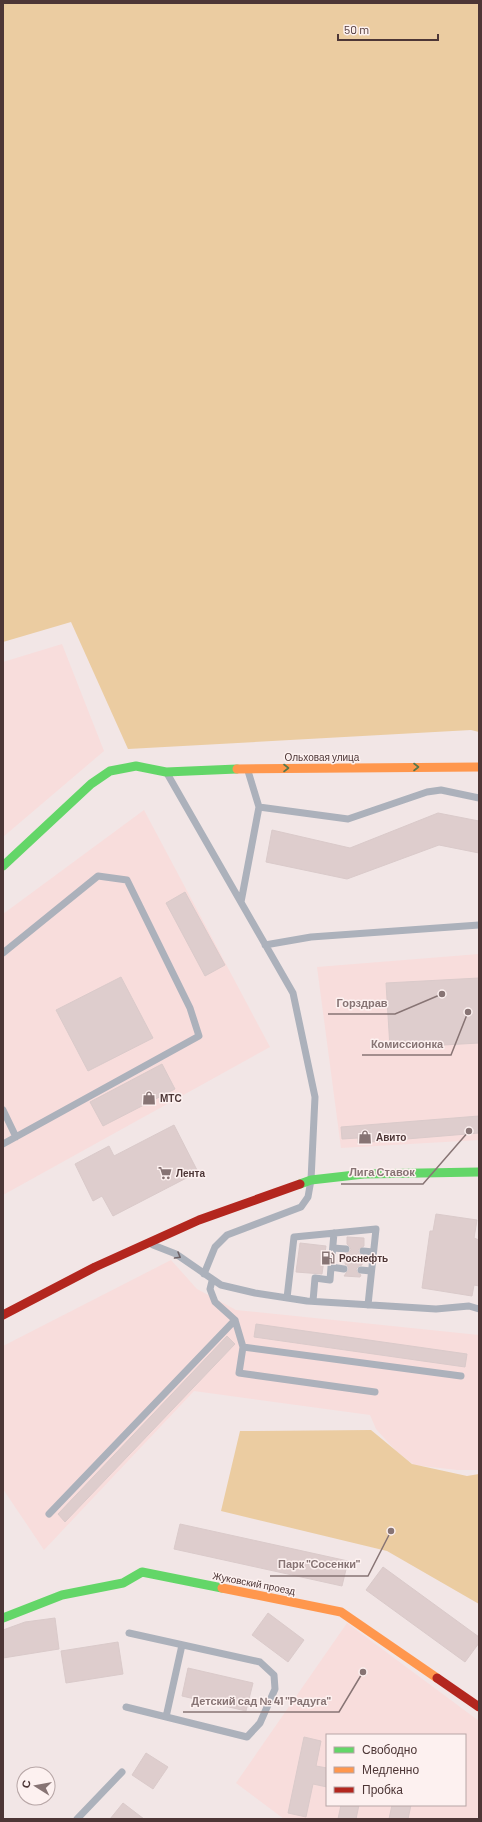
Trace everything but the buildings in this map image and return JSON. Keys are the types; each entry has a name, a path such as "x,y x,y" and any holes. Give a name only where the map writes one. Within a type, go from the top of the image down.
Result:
{"street":[{"name":"Ольховая улица","path":"3,866 91,784 110,771 136,766 166,772 247,768 479,767"},
{"path":"3,1315 94,1267 199,1220 311,1180 364,1174 479,1172"},
{"name":"Жуковский проезд","path":"3,1618 62,1595 122,1583 142,1572 341,1612 479,1707"}],"lane":[{"path":"241,902 259,807 247,768"},
{"path":"166,772 293,993 315,1097 311,1180 308,1198 301,1207 227,1235 217,1244 206,1266 204,1274"},
{"path":"259,807 348,819 427,792 441,790 479,798"},
{"path":"3,953 98,876 127,880 190,1008 198,1036 3,1144"},
{"path":"265,945 311,937 479,925"},
{"path":"3,1110 16,1137"},
{"path":"287,1298 294,1238 376,1229 368,1305"},
{"path":"313,1301 315,1278 330,1280 334,1233"},
{"path":"149,1243 176,1254 221,1286 287,1298 313,1301 436,1309 469,1306 479,1309"},
{"path":"333,1248 346,1249"},
{"path":"363,1251 373,1252"},
{"path":"331,1267 344,1269"},
{"path":"361,1270 371,1271"},
{"path":"212,1281 210,1289 215,1302 235,1320 243,1347 239,1373 375,1392"},
{"path":"49,1514 235,1320"},
{"path":"243,1347 460,1376"},
{"path":"126,1707 247,1737 260,1723 275,1689 274,1675 260,1662 129,1633"},
{"path":"166,1717 182,1645"},
{"path":"77,1819 122,1772"}],"shaded area":[{"path":"3,3 479,3 479,732 471,730 128,749 71,622 3,642"},
{"path":"62,644 104,751 3,837 3,662"},
{"path":"144,810 270,1047 3,1195 3,914"},
{"path":"479,954 479,1140 341,1148 317,967"},
{"path":"171,1260 197,1289 236,1310 479,1335 479,1470 457,1470 414,1465 396,1451 376,1429 370,1415 194,1391 44,1550 3,1489 3,1346"},
{"path":"371,1430 412,1464 467,1476 479,1474 479,1604 387,1551 221,1511 240,1431"},
{"path":"347,1623 479,1721 479,1815 476,1819 284,1819 236,1783"}],"traffic: fast":[{"path":"3,866 91,784 110,771 136,766 166,772 237,769"},
{"path":"300,1184 311,1180 364,1174 479,1172"},
{"path":"3,1618 62,1595 123,1583 142,1572 222,1588"}],"traffic: slow":[{"path":"237,769 479,767"},
{"path":"222,1588 341,1612 437,1678"}],"traffic: jam":[{"path":"3,1315 95,1267 199,1220 300,1184"},
{"path":"437,1678 479,1707"}],"place":[{"name":"Горздрав","path":"442,994"},
{"name":"Комиссионка","path":"468,1012"},
{"name":"МТС","path":"149,1098"},
{"name":"Лига Ставок","path":"469,1131"},
{"name":"Авито","path":"365,1137"},
{"name":"Лента","path":"165,1173"},
{"name":"Роснефть","path":"328,1258"},
{"name":"Парк \"Сосенки\"","path":"391,1531"},
{"name":"Детский сад № 41 \"Радуга\"","path":"363,1672"}]}
